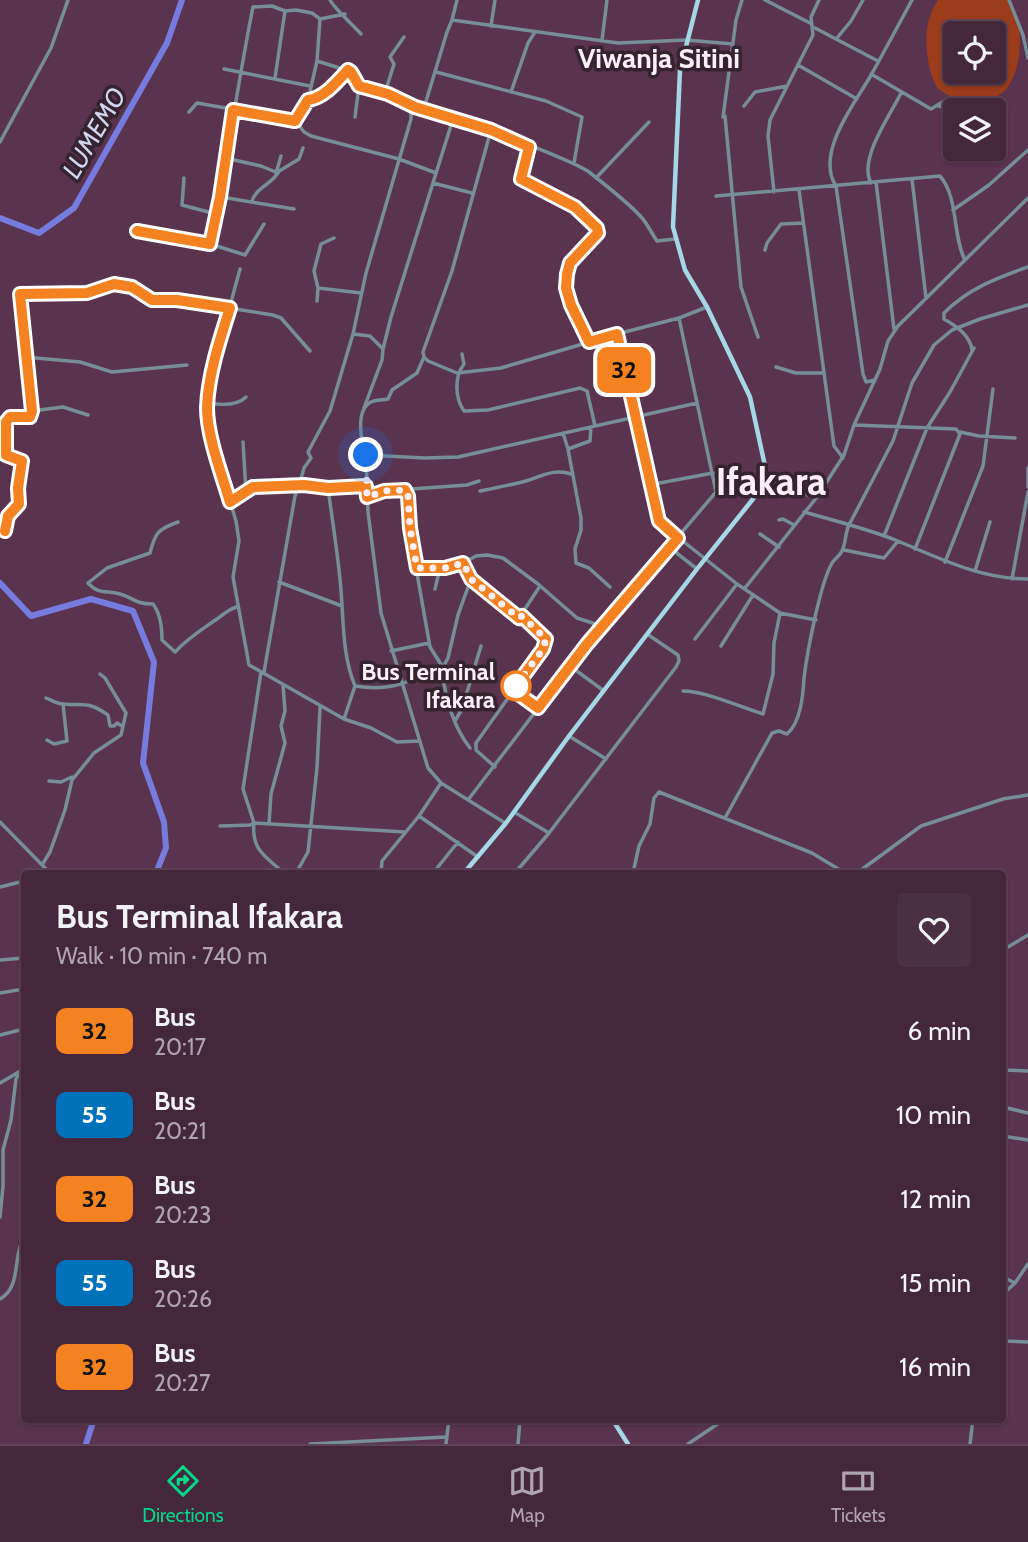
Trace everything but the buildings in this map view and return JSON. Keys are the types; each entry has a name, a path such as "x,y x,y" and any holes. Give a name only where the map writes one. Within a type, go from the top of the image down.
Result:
{"main road":[{"path":"467,870 506,823 569,736 763,484 765,466 750,397 707,307 685,270 675,239 672,208 680,71 698,0"},
{"path":"615,1423 628,1444"}],"street":[{"path":"0,142 51,48 68,0"},
{"path":"272,6 273,0"},
{"path":"330,0 361,34"},
{"path":"424,108 457,0"},
{"path":"491,26 495,0"},
{"path":"602,40 607,0"},
{"path":"742,0 733,44 724,117 740,287 758,337"},
{"path":"765,0 878,61"},
{"path":"780,8 784,0"},
{"path":"774,192 768,136 770,120 811,40 812,12 819,0"},
{"path":"837,38 863,0"},
{"path":"1009,0 1023,35 1028,57"},
{"path":"875,380 866,382 863,374 836,186 831,179 831,158 834,144 910,1"},
{"path":"210,244 253,7 272,6 285,11 296,10 312,13 320,19 345,14"},
{"path":"275,78 285,11"},
{"path":"295,121 308,100 317,61 320,19"},
{"path":"453,20 618,43 686,40 733,44"},
{"path":"511,92 527,43 535,32"},
{"path":"385,93 394,64 390,57 404,37"},
{"path":"317,61 351,72 359,86 355,117"},
{"path":"798,65 857,99"},
{"path":"224,69 310,86"},
{"path":"308,100 312,101 322,95 348,70"},
{"path":"436,72 546,101 582,117 574,163"},
{"path":"872,74 931,109 943,102"},
{"path":"359,86 385,93 415,107 491,130 574,163 596,178 642,219 657,241 675,239"},
{"path":"744,106 755,92 787,86"},
{"path":"895,331 867,159 901,93"},
{"path":"189,112 197,103 295,121 311,136 399,159 436,173"},
{"path":"939,106 943,107"},
{"path":"281,870 258,850 253,835 254,823 243,789 262,672 295,496 304,468 311,458 308,452 330,411 411,119 411,108 415,107"},
{"path":"453,119 383,349 382,360 359,419 366,455 367,497 381,613 428,768 441,783 506,823"},
{"path":"596,178 649,122"},
{"path":"364,408 370,402 388,399 392,390 417,373 452,271 491,130"},
{"path":"529,147 521,179 575,207 597,228 598,233 570,263 566,288 589,342"},
{"path":"276,173 299,159 303,148"},
{"path":"953,210 989,185 1028,150"},
{"path":"252,201 255,193 270,184 278,173 281,156"},
{"path":"225,158 261,166 276,173"},
{"path":"716,197 940,176 946,184 958,248 965,260"},
{"path":"184,178 182,205 216,214"},
{"path":"912,179 926,298"},
{"path":"433,183 472,193"},
{"path":"799,190 834,446 843,458"},
{"path":"220,197 294,209"},
{"path":"745,588 817,497 843,458 888,341 895,331 1028,198"},
{"path":"765,250 781,224 803,223"},
{"path":"137,231 210,244 245,255 264,224"},
{"path":"317,301 318,288 314,271 321,244 334,238"},
{"path":"884,536 927,428 973,350 958,328 943,317 944,313 978,287 1028,267"},
{"path":"240,269 211,376 208,403 213,439 239,541 233,577 249,665 344,719 370,727 397,742 420,741"},
{"path":"5,531 8,516 19,504 18,488 22,461 6,455 6,422 10,417 30,417 32,411 20,294 87,293 114,284 132,287 152,300 177,300 281,318 310,351"},
{"path":"318,288 361,293"},
{"path":"725,818 772,733 779,731 787,734 796,719 803,696 816,620 831,565 843,550 844,535 893,441 912,383 922,363 934,345 949,332 1028,305"},
{"path":"424,357 457,373 501,368 679,318 707,307"},
{"path":"468,800 602,626 716,492 679,318"},
{"path":"353,334 370,336 383,349"},
{"path":"617,334 659,521 737,584 780,614 816,620"},
{"path":"463,354 464,364 457,373 458,402 464,411 488,410 580,388 587,391 593,427 590,441 568,449"},
{"path":"25,357 80,362 112,372 187,365"},
{"path":"776,367 796,373 823,373"},
{"path":"945,562 977,485 986,451 993,388"},
{"path":"208,403 218,405 242,402 246,397"},
{"path":"366,455 458,457 697,403"},
{"path":"32,411 63,407 88,415"},
{"path":"854,425 956,429 960,434"},
{"path":"562,433 568,449 581,517 581,530 575,548 576,563 589,568 610,587"},
{"path":"960,434 1015,438"},
{"path":"915,549 960,434"},
{"path":"243,442 246,492"},
{"path":"1012,579 1028,490 1028,468"},
{"path":"649,485 713,472"},
{"path":"480,491 524,482 550,473 572,474"},
{"path":"367,497 384,491 467,485 479,481"},
{"path":"777,481 790,490 796,488 804,494 817,497"},
{"path":"230,502 253,487 366,486"},
{"path":"328,488 344,646 348,670 355,686 344,719"},
{"path":"405,490 429,643 442,668 445,695 459,734 470,748"},
{"path":"804,512 884,536 945,562 975,571 1012,579 1028,579"},
{"path":"779,520 783,519 794,525"},
{"path":"178,522 158,531 150,553 107,568 89,583 94,590 101,593 119,593 137,604 153,604 162,629 162,640 175,652 192,635 219,618 225,611 237,607"},
{"path":"975,571 990,522"},
{"path":"760,534 779,547"},
{"path":"843,550 884,558 898,541"},
{"path":"669,547 696,569"},
{"path":"417,568 440,568 463,563 476,556 503,558 577,618 602,626"},
{"path":"463,563 471,579 519,618 522,616 546,639 543,649 476,743 476,750 495,767"},
{"path":"435,590 440,568"},
{"path":"355,686 379,689 401,684 442,668 448,658 458,615 471,579"},
{"path":"279,582 342,606"},
{"path":"695,639 737,584"},
{"path":"519,618 540,586"},
{"path":"721,646 753,595"},
{"path":"683,691 698,691 717,700 763,714 774,674 774,643 780,614"},
{"path":"518,870 549,833 679,661 678,655 647,634"},
{"path":"391,650 429,643"},
{"path":"455,721 469,688 481,646"},
{"path":"570,666 604,691"},
{"path":"42,864 50,852 75,776 94,753 121,735 126,713 111,686 100,674"},
{"path":"269,824 271,794 285,743 281,726 285,711 283,684"},
{"path":"513,690 538,708"},
{"path":"46,698 63,704 76,703 97,707 108,715 110,726 117,723 122,726"},
{"path":"47,740 54,744 67,741 63,704"},
{"path":"298,870 308,852 320,707"},
{"path":"569,736 606,759"},
{"path":"49,781 61,782 75,776"},
{"path":"381,870 382,861 419,816 441,783"},
{"path":"634,870 639,846 649,824 654,798 659,792 812,853 840,870"},
{"path":"862,870 920,826 1003,799 1028,795"},
{"path":"514,812 549,833"},
{"path":"419,816 478,857"},
{"path":"0,822 47,870"},
{"path":"220,826 254,823 405,832"},
{"path":"435,870 458,842"},
{"path":"0,887 21,882"},
{"path":"1006,948 1028,935"},
{"path":"0,960 21,958"},
{"path":"0,993 21,990"},
{"path":"0,1035 21,1030"},
{"path":"1006,1070 1028,1071"},
{"path":"0,1083 21,1071"},
{"path":"0,1217 4,1186 3,1150 11,1120 16,1079 21,1072"},
{"path":"1006,1108 1028,1113"},
{"path":"1006,1136 1028,1140"},
{"path":"0,1298 3,1299 8,1293 16,1276 21,1242"},
{"path":"1006,1291 1028,1264"},
{"path":"1006,1278 1015,1283"},
{"path":"1006,1341 1028,1342"},
{"path":"446,1444 448,1423"},
{"path":"518,1444 520,1423"},
{"path":"688,1444 718,1423"},
{"path":"970,1444 973,1423"},
{"path":"310,1444 446,1437"}],"shaded area":[{"path":"938,0 1007,0 1017,20 1020,45 1015,73 1007,88 992,98 956,98 938,88 930,71 926,45 931,13"}],"waterway":[{"name":"LUMEMO","path":"0,218 39,233 74,208 167,43 182,0"},
{"name":"LUMEMO","path":"0,583 31,616 91,599 133,611 154,662 143,763 164,822 166,848 157,870"},
{"name":"LUMEMO","path":"86,1444 93,1423"}],"bus line":[{"name":"32","path":"5,531 8,516 19,504 18,488 22,461 6,455 6,422 10,417 30,417 32,411 20,294 87,293 114,284 132,287 152,300 177,300 230,308 211,376 207,410 230,502 253,487 265,486 366,486 367,497 384,491 405,490 417,568 445,568 463,563 471,579 519,618 522,616 546,639 543,649 513,690 538,708 587,644 678,538 659,521 617,334 589,342 566,288 570,263 598,233 597,228 575,207 521,179 529,147 491,130 415,107 388,94 359,86 348,70 322,95 312,101 308,100 295,121 233,110 210,244 137,231"}],"place":[{"name":"Bus Terminal Ifakara","path":"516,686"}],"district":[{"name":"Viwanja Sitini","path":"659,58"},
{"name":"Ifakara","path":"771,482"}],"route":[{"path":"366,455 367,497 384,491 405,490 408,496 417,568 445,568 463,563 471,579 519,618 522,616 546,639 543,649 513,690 516,686"}]}
